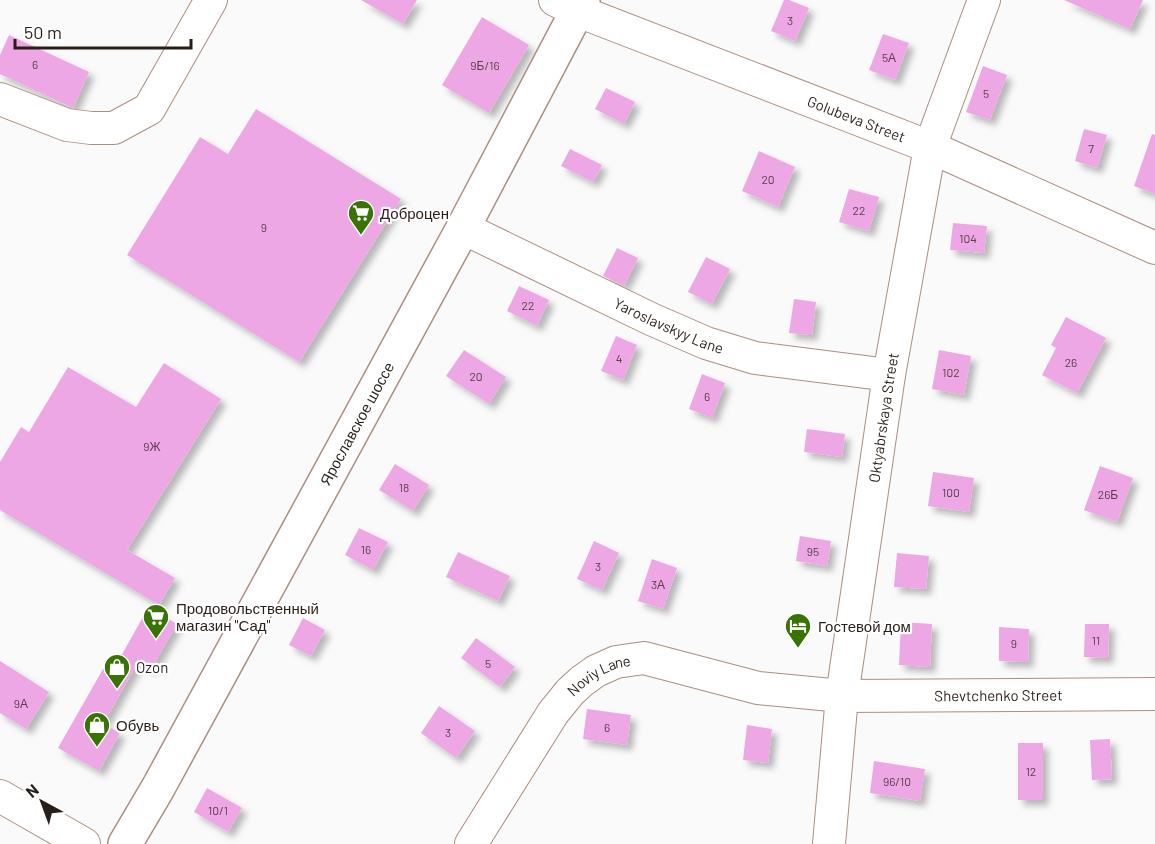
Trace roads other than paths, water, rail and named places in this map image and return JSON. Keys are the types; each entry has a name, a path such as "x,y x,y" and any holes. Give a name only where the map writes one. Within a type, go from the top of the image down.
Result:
{"main road":[{"name":"Ярославское шоссе","path":"125,844 158,788 463,228 572,4"}],"street":[{"path":"0,99 67,125 114,128 149,109 211,0"},
{"name":"Oktyabrskaya Street","path":"829,844 842,696 889,375 930,147 984,0"},
{"name":"Golubeva Street","path":"572,4 930,147 1155,248"},
{"name":"Yaroslavskyy Lane","path":"463,228 651,319 706,343 756,358 889,375"},
{"name":"Noviy Lane","path":"471,844 570,692 597,671 616,662 644,658 758,688 842,696"},
{"name":"Shevtchenko Street","path":"842,696 1155,694"},
{"path":"0,796 84,844"}],"place":[{"name":"Доброцен","path":"361,236"},
{"name":"Продовольственный магазин \"Сад\"","path":"156,640"},
{"name":"Гостевой дом","path":"798,649"},
{"name":"Ozon","path":"117,690"},
{"name":"Обувь","path":"97,748"}]}
